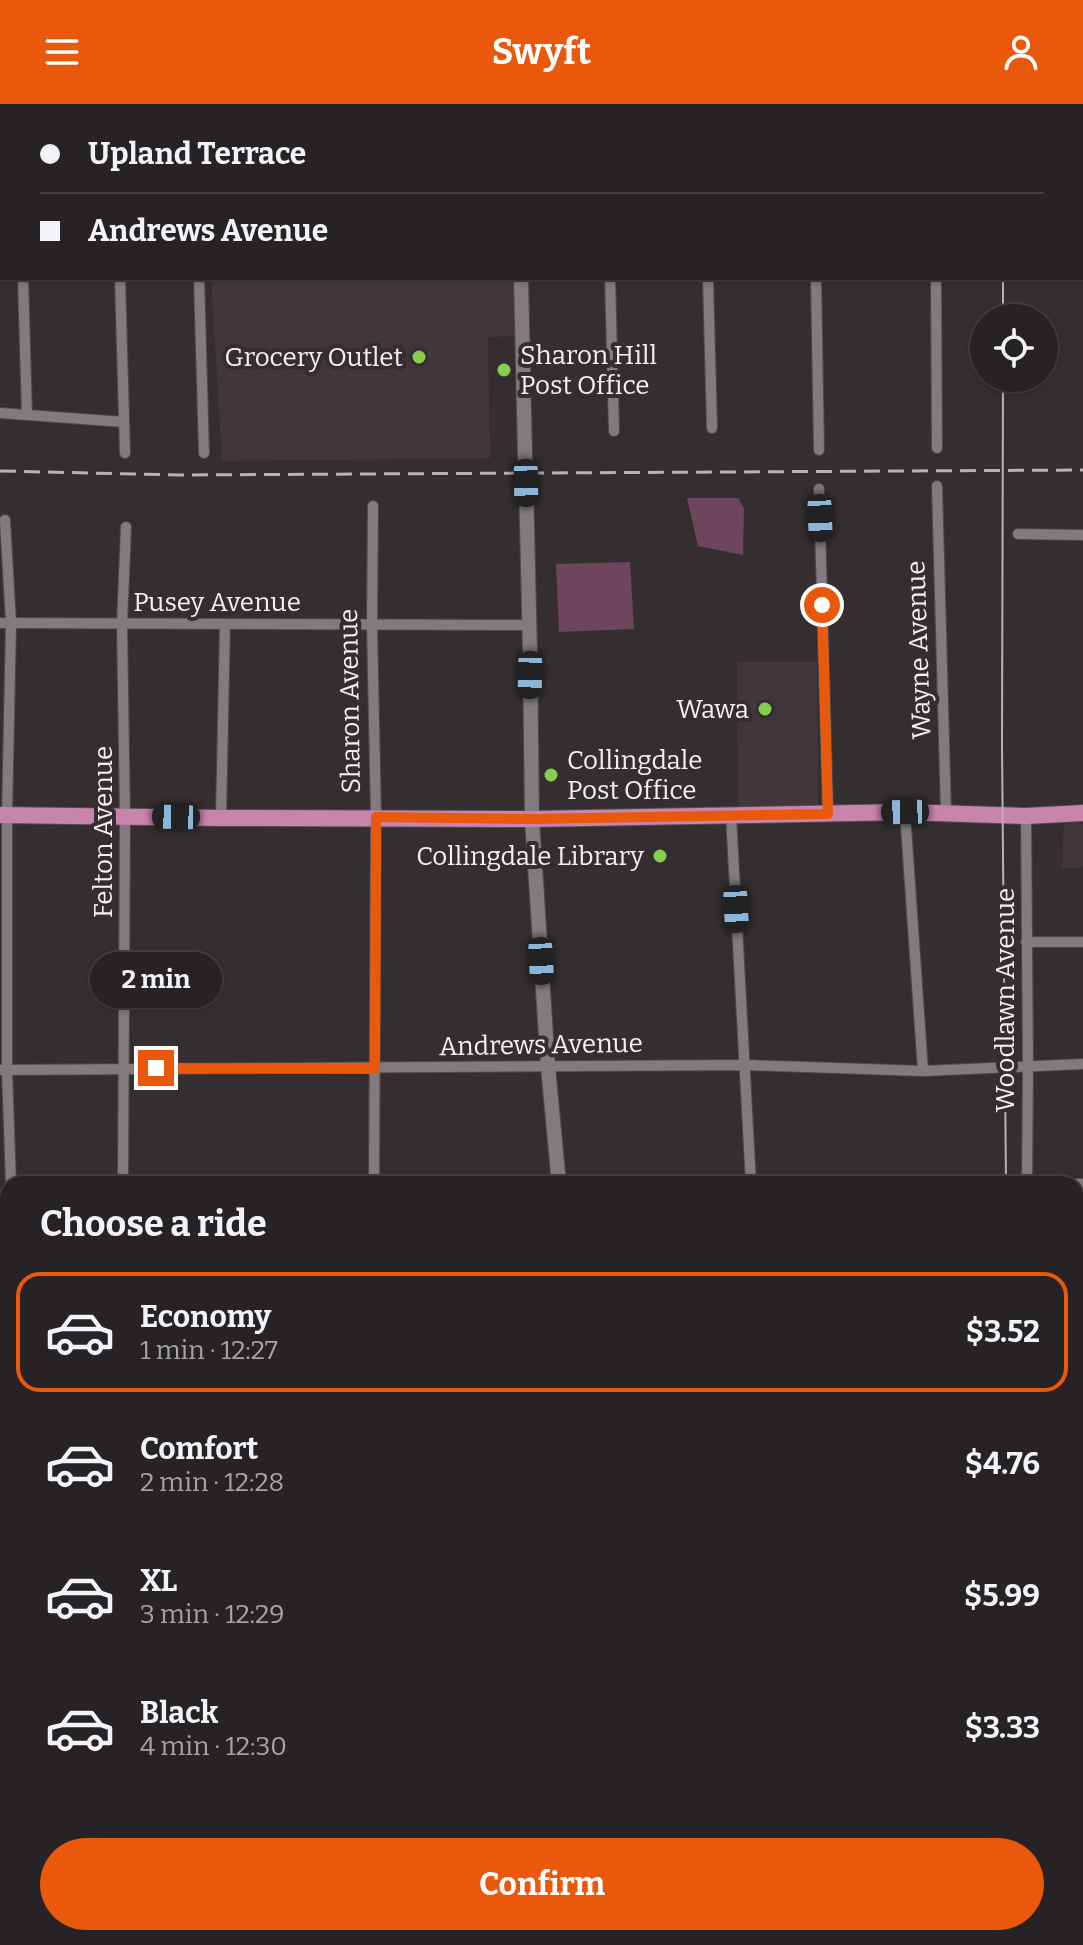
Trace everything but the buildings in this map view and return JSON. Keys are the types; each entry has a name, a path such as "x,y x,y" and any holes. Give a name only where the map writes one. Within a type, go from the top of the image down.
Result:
{"main road":[{"path":"3,815 532,819 905,812 1026,816 1083,813"}],"street":[{"path":"23,280 27,415"},
{"path":"120,280 125,453"},
{"path":"199,280 204,453"},
{"path":"521,280 532,819 558,1176"},
{"path":"610,280 614,431"},
{"path":"708,280 712,428"},
{"path":"816,280 819,450"},
{"path":"936,280 937,448"},
{"path":"0,413 124,422"},
{"name":"Wayne Avenue","path":"937,486 946,813"},
{"path":"819,489 828,814"},
{"name":"Sharon Avenue","path":"373,506 376,817 374,1176"},
{"path":"5,520 3,1070 9,1176"},
{"name":"Felton Avenue","path":"123,1176 125,816 122,624 126,527"},
{"path":"1018,534 1083,535"},
{"name":"Pusey Avenue","path":"5,623 529,625"},
{"path":"221,818 225,624"},
{"path":"905,812 923,1071"},
{"path":"731,815 751,1176"},
{"name":"Woodlawn Avenue","path":"1026,816 1027,1176"},
{"path":"1026,942 1083,942"},
{"name":"Andrews Avenue","path":"3,1070 745,1065 923,1071 1083,1064"}],"shaded area":[{"path":"211,280 514,280 514,336 488,337 490,458 222,461"},
{"path":"687,498 738,498 744,508 743,555 698,546"},
{"path":"630,562 634,629 559,632 556,564"},
{"path":"737,662 817,662 818,806 738,807"},
{"path":"1064,823 1083,824 1083,867 1062,869"}],"tram line":[{"path":"1003,280 1003,304"},
{"path":"1003,392 1006,1176"}],"railway":[{"path":"0,471 180,475 1083,470"}],"place":[{"name":"Grocery Outlet","path":"419,357"},
{"name":"Sharon Hill Post Office","path":"504,370"},
{"name":"Wawa","path":"765,709"},
{"name":"Collingdale Post Office","path":"551,775"},
{"name":"Collingdale Library","path":"660,856"}],"route":[{"path":"156,1068 375,1069 376,817 532,819 828,814 822,605"}]}
